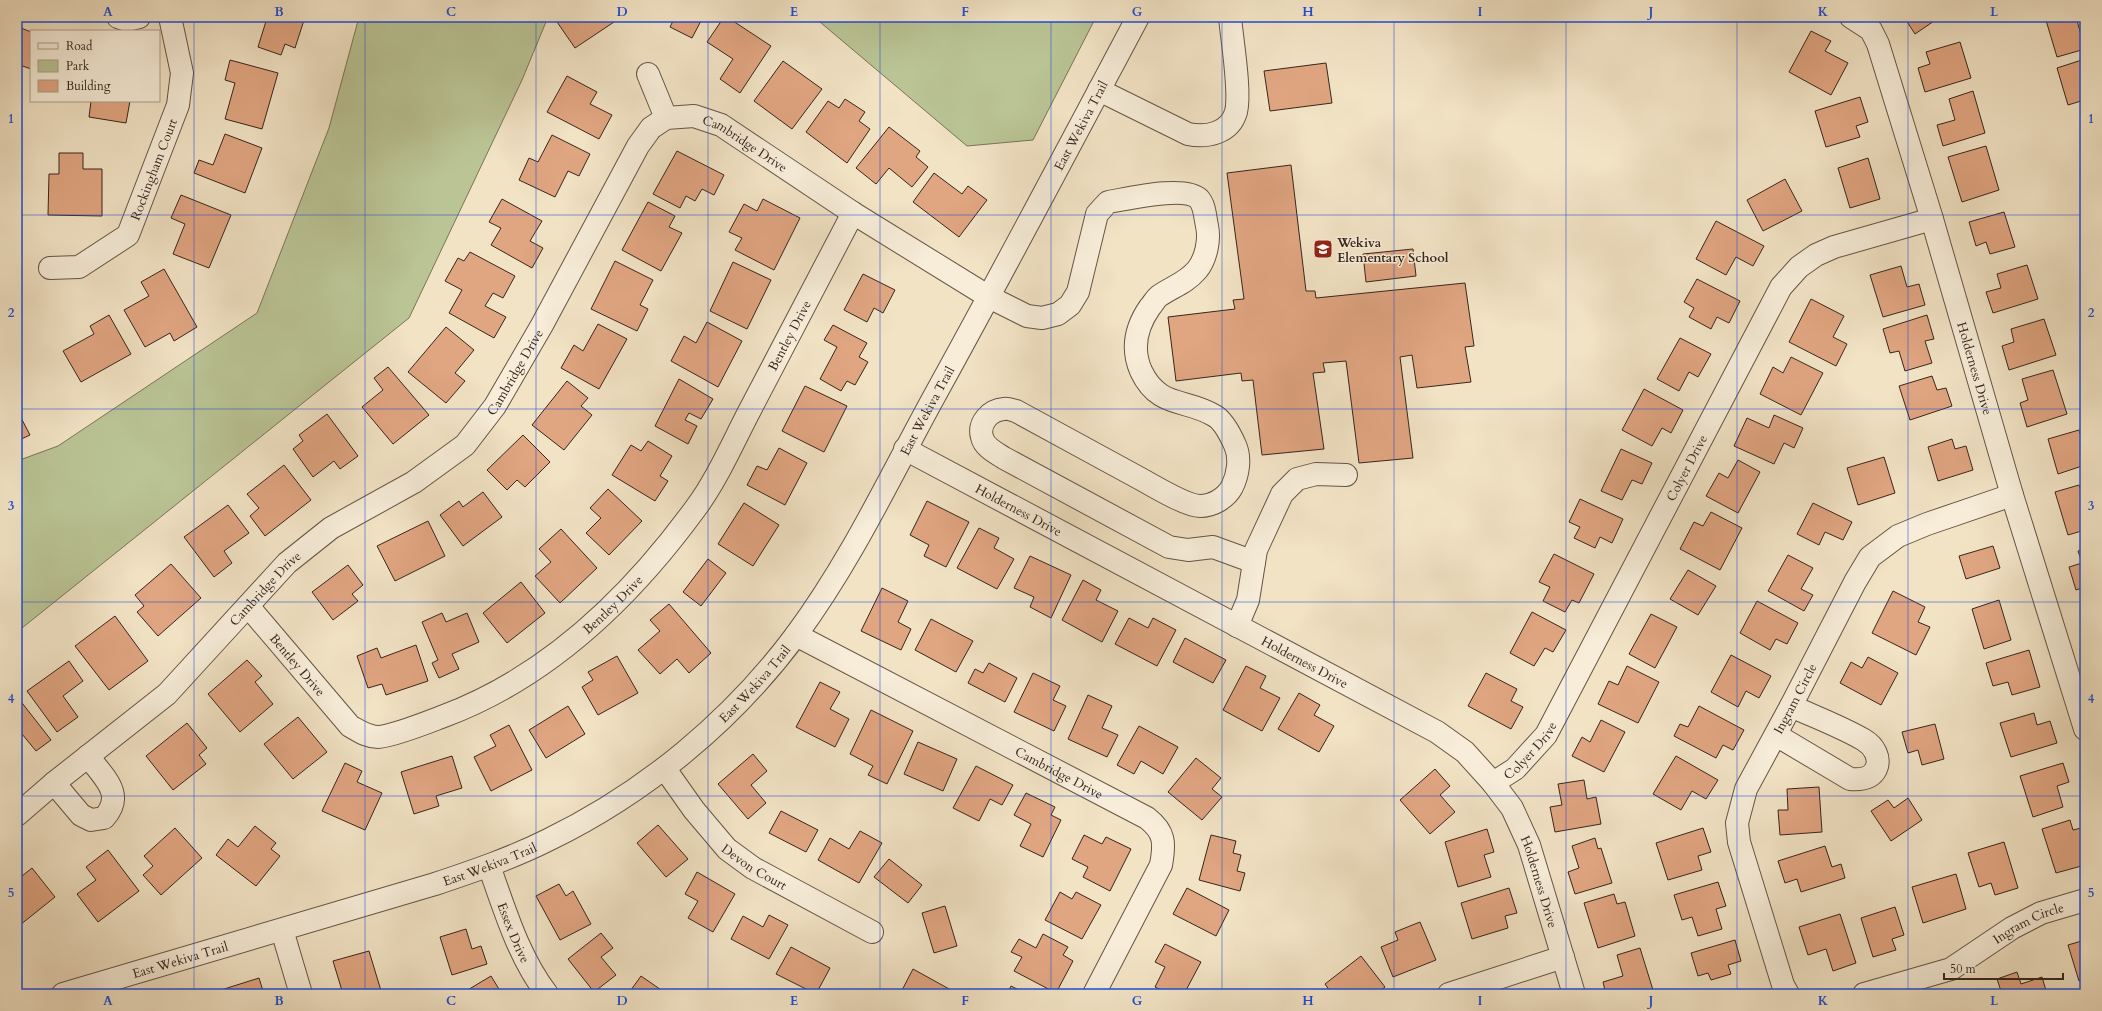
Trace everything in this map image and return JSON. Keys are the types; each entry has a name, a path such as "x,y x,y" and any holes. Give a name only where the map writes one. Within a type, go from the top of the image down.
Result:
{"street":[{"path":"118,17 127,20 139,17"},
{"name":"Rockingham Court","path":"50,268 79,267 128,235 178,105 182,73 170,17"},
{"name":"East Wekiva Trail","path":"73,993 435,884 489,866 556,836 604,808 665,769 731,709 757,682 796,635 851,550 989,297 1138,17"},
{"path":"1099,90 1188,134 1198,137 1216,133 1231,121 1237,104 1230,17"},
{"name":"Holderness Drive","path":"1851,17 1871,30 1878,44 1932,219 2012,495 2085,729"},
{"path":"648,74 666,118"},
{"name":"Cambridge Drive","path":"17,815 54,783 166,694 287,563 331,528 414,482 465,445 495,406 542,325 638,146 651,128 666,118 694,116 721,125 853,214 989,297 1027,316 1042,318 1058,314 1070,305 1078,292 1097,214 1108,202 1169,193 1185,193 1197,198 1203,205 1208,231 1206,254 1198,270 1180,286 1158,297 1141,320 1135,341 1141,370 1153,389 1169,400 1199,409 1216,417 1228,433 1236,446 1238,464 1235,480 1229,492 1215,504 1199,506 1167,494 1016,411 1004,408 989,414 981,425 982,437 988,447 1004,458 1169,547 1188,550 1213,547 1254,562"},
{"name":"Bentley Drive","path":"248,606 350,726 362,734 378,737 414,727 459,710 512,685 555,655 598,620 647,570 697,507 853,214"},
{"name":"Colyer Drive","path":"1493,783 1515,769 1546,735 1781,287 1799,267 1816,255 1834,247 1932,219"},
{"name":"Holderness Drive","path":"905,449 1437,732 1465,752 1493,783 1512,808 1530,846 1574,994"},
{"path":"1236,626 1248,600 1259,542 1282,494 1297,479 1316,474 1346,475"},
{"name":"Ingram Circle","path":"1788,994 1783,985 1739,842 1737,823 1746,789 1855,582 1870,557 1906,533 2012,495"},
{"name":"Cambridge Drive","path":"796,635 1147,818 1157,826 1163,838 1164,851 1162,865 1094,994"},
{"path":"1776,734 1850,779 1863,780 1874,774 1879,764 1877,754 1865,741 1791,706"},
{"path":"54,783 81,815 91,820 104,818 112,809 114,798 110,787 88,756"},
{"name":"Devon Court","path":"665,769 694,810 727,849 753,868 872,932"},
{"name":"Essex Drive","path":"489,866 513,932 535,978 547,994"},
{"name":"Ingram Circle","path":"1864,994 1951,969 2018,925 2041,913 2085,900"},
{"path":"282,930 301,994"},
{"path":"1449,994 1563,957"}],"green space":[{"path":"359,17 548,17 522,80 409,318 17,632 17,461 58,446 257,313 329,128"},
{"path":"814,17 1096,17 1033,140 967,146"}],"building":[{"path":"264,17 305,17 295,48 285,44 281,55 258,47 267,18"},
{"path":"557,17 615,17 617,20 575,48 555,19"},
{"path":"675,17 703,17 692,38 670,27"},
{"path":"724,17 727,17 771,46 740,93 720,79 733,59 707,42"},
{"path":"1688,17 1700,17 1697,22"},
{"path":"1904,17 1940,17 1915,34"},
{"path":"2045,17 2076,17 2085,49 2057,57"},
{"path":"21,28 30,32 30,69 17,64 17,37"},
{"path":"1811,31 1831,41 1825,51 1848,63 1831,95 1789,72"},
{"path":"1960,42 1971,78 1925,92 1918,68 1930,64 1926,52"},
{"path":"2085,59 2085,113 2081,101 2068,105 2057,68"},
{"path":"230,60 278,73 262,129 225,119 235,83 225,80"},
{"path":"783,61 822,89 792,129 754,101"},
{"path":"1326,63 1332,103 1270,111 1264,71"},
{"path":"567,76 597,92 590,104 612,115 599,139 547,112"},
{"path":"1973,91 1985,133 1943,146 1937,125 1955,120 1949,99"},
{"path":"1860,97 1868,122 1856,126 1860,137 1826,147 1815,111"},
{"path":"845,99 865,112 859,121 870,129 847,163 806,132 828,101 839,108"},
{"path":"91,102 130,102 126,123 89,117"},
{"path":"889,127 920,151 916,157 928,167 912,187 889,168 876,184 856,168"},
{"path":"225,134 262,148 245,193 194,173 199,160 213,165"},
{"path":"552,135 590,154 579,176 568,171 555,197 519,180 529,158 538,162"},
{"path":"1986,146 1999,190 1962,202 1948,157"},
{"path":"677,151 724,175 714,195 702,189 695,201 686,196 680,208 653,194"},
{"path":"59,153 83,153 83,169 102,169 102,216 48,215 49,174 59,174"},
{"path":"1868,158 1880,199 1850,208 1838,168"},
{"path":"1291,165 1306,291 1315,291 1316,298 1465,283 1474,346 1465,347 1471,382 1417,388 1412,355 1400,357 1413,458 1359,463 1346,361 1323,363 1325,372 1313,373 1324,449 1262,455 1253,380 1242,381 1241,373 1176,381 1168,317 1235,309 1233,300 1244,299 1227,173"},
{"path":"934,173 962,194 968,186 987,200 959,237 913,202"},
{"path":"1785,179 1802,211 1763,231 1747,200"},
{"path":"181,195 231,215 209,268 173,254 185,224 171,218"},
{"path":"502,199 542,221 530,241 543,248 532,268 491,245 501,228 489,222"},
{"path":"763,199 800,218 774,270 735,250 742,238 729,232 744,204 757,211"},
{"path":"648,202 675,216 669,227 682,233 661,271 622,250"},
{"path":"2004,212 2015,247 1990,254 1986,242 1976,246 1969,222"},
{"path":"1716,221 1764,246 1753,266 1736,257 1726,275 1696,259"},
{"path":"1413,249 1416,276 1366,282 1363,254"},
{"path":"470,252 515,276 503,298 493,293 485,306 506,317 494,338 449,313 462,290 445,281 458,258 464,261"},
{"path":"615,261 653,280 640,305 648,309 637,331 591,309"},
{"path":"733,262 771,280 747,329 710,311"},
{"path":"2027,265 2038,299 1993,313 1986,292 2001,288 1997,274"},
{"path":"1901,266 1907,287 1919,284 1925,305 1883,317 1870,275"},
{"path":"164,269 197,327 174,341 170,333 145,347 124,310 149,296 141,282"},
{"path":"863,274 895,290 883,313 874,308 867,322 844,310"},
{"path":"1697,279 1740,301 1729,323 1717,317 1711,329 1689,317 1694,308 1684,302"},
{"path":"1811,299 1844,316 1833,337 1847,344 1836,366 1789,342"},
{"path":"109,315 131,354 81,382 63,351 94,334 90,326"},
{"path":"1927,315 1934,339 1925,341 1932,363 1905,371 1899,351 1890,353 1883,329"},
{"path":"2044,319 2056,355 2009,370 2002,346 2014,342 2011,329"},
{"path":"707,322 742,341 718,387 671,361 684,336 696,343"},
{"path":"598,324 627,339 599,389 561,368 574,345 583,351"},
{"path":"833,325 867,343 859,357 868,362 855,385 847,381 841,391 820,379 837,347 824,340"},
{"path":"446,327 474,350 455,373 465,381 446,403 408,372"},
{"path":"1680,338 1711,354 1698,377 1689,372 1679,391 1657,379"},
{"path":"1791,357 1823,373 1801,415 1760,394 1773,367 1783,373"},
{"path":"388,367 429,415 393,444 362,407 383,390 374,378"},
{"path":"2053,370 2067,414 2027,427 2020,403 2028,400 2022,379"},
{"path":"1932,376 1937,390 1946,388 1952,406 1910,420 1899,386"},
{"path":"679,379 713,399 701,419 689,413 685,420 697,426 688,444 655,426"},
{"path":"567,381 588,398 581,406 592,415 564,450 532,425"},
{"path":"805,386 847,406 824,452 782,431"},
{"path":"1644,389 1683,410 1671,433 1662,428 1652,446 1622,430"},
{"path":"17,410 30,435 17,441"},
{"path":"327,414 358,456 340,469 334,461 313,477 293,449 303,441 299,435"},
{"path":"1774,415 1803,428 1794,448 1784,443 1774,464 1734,446 1747,418 1769,428"},
{"path":"2079,430 2085,450 2085,465 2058,474 2048,439"},
{"path":"523,435 550,462 525,487 517,480 507,490 487,470"},
{"path":"1952,439 1955,449 1966,446 1973,470 1938,481 1928,447"},
{"path":"648,441 672,456 660,476 668,481 655,501 612,475 631,445 641,451"},
{"path":"779,448 807,463 785,505 747,485 757,466 767,470"},
{"path":"1621,449 1652,463 1642,484 1632,480 1622,500 1601,491"},
{"path":"1884,457 1895,493 1858,505 1847,468"},
{"path":"1738,460 1760,472 1738,513 1706,496 1719,473 1728,478"},
{"path":"284,465 311,500 265,536 250,516 259,508 247,494"},
{"path":"2079,485 2085,503 2085,530 2068,535 2055,492"},
{"path":"608,489 642,521 609,555 586,533 601,518 590,508"},
{"path":"483,492 502,517 463,546 440,515 459,501 463,507"},
{"path":"1580,499 1623,519 1612,543 1600,537 1595,548 1574,538 1580,527 1569,522"},
{"path":"927,501 969,522 946,567 924,556 929,545 910,535"},
{"path":"744,503 779,525 753,566 718,544"},
{"path":"1813,503 1852,522 1843,540 1825,532 1819,545 1797,534"},
{"path":"228,505 249,533 224,551 232,563 214,577 184,537"},
{"path":"1711,512 1742,528 1720,570 1680,549 1694,522 1703,526"},
{"path":"428,521 445,556 395,581 377,546"},
{"path":"979,528 999,538 994,548 1014,559 997,589 957,568"},
{"path":"561,529 597,568 560,603 535,576 551,562 539,549"},
{"path":"1993,546 2000,568 1966,579 1959,556"},
{"path":"2085,549 2085,587 2076,590 2069,567 2082,563 2078,551"},
{"path":"1554,554 1594,574 1579,603 1572,600 1565,612 1543,601 1550,587 1539,582"},
{"path":"1788,555 1813,568 1801,589 1813,595 1804,611 1768,591"},
{"path":"1030,556 1071,575 1051,618 1030,607 1034,597 1014,588"},
{"path":"708,559 726,573 701,606 683,592"},
{"path":"171,564 201,598 158,636 137,612 144,606 135,595"},
{"path":"348,565 363,585 352,594 358,601 333,620 312,592"},
{"path":"1688,570 1716,586 1698,615 1670,599"},
{"path":"1083,580 1101,590 1096,600 1118,611 1102,642 1062,620"},
{"path":"521,582 545,613 507,643 483,613"},
{"path":"882,588 908,601 898,622 911,629 901,650 861,631"},
{"path":"1893,591 1925,607 1918,622 1930,627 1916,655 1872,633"},
{"path":"1999,600 2011,640 1984,649 1972,609"},
{"path":"1757,601 1798,623 1787,644 1776,639 1770,650 1740,633"},
{"path":"669,604 711,653 689,673 677,659 660,674 638,650 660,631 650,620"},
{"path":"1532,612 1566,630 1553,652 1545,648 1534,666 1510,653"},
{"path":"442,613 446,622 467,613 479,642 452,654 459,669 439,678 432,663 438,660 422,622"},
{"path":"1651,614 1677,627 1655,668 1629,654"},
{"path":"115,616 148,661 109,690 75,646"},
{"path":"1129,618 1148,628 1153,618 1176,630 1157,666 1115,644"},
{"path":"931,619 973,641 956,672 915,650"},
{"path":"1185,638 1226,660 1213,683 1173,662"},
{"path":"416,645 428,681 386,695 382,684 368,688 357,656 377,648 381,658"},
{"path":"2029,650 2040,687 2012,695 2008,682 1993,686 1986,663"},
{"path":"1731,655 1771,676 1759,698 1746,691 1738,707 1711,692"},
{"path":"617,656 638,693 598,715 582,687 593,680 588,672"},
{"path":"1868,657 1898,673 1881,705 1840,683 1851,662 1862,668"},
{"path":"247,660 262,676 255,682 273,704 240,732 208,694"},
{"path":"69,661 83,681 63,696 78,717 57,732 27,691"},
{"path":"989,663 1017,678 1005,702 968,683 975,669 983,673"},
{"path":"1246,666 1266,676 1260,688 1280,698 1262,731 1223,710"},
{"path":"1627,666 1659,682 1638,723 1598,704 1609,681 1618,685"},
{"path":"1033,673 1060,686 1053,700 1066,706 1054,731 1014,712"},
{"path":"1486,673 1517,689 1511,701 1523,707 1511,729 1468,706"},
{"path":"820,682 840,692 830,709 849,719 835,747 796,727"},
{"path":"1299,693 1320,705 1314,715 1334,726 1319,752 1278,729"},
{"path":"1088,695 1112,706 1102,728 1118,735 1107,757 1068,739"},
{"path":"19,699 51,740 36,751 22,734 17,738 17,701"},
{"path":"568,706 585,734 546,758 529,730"},
{"path":"1699,706 1744,730 1733,750 1723,745 1716,758 1674,736 1680,724 1688,727"},
{"path":"871,710 913,731 887,784 868,775 873,766 850,754"},
{"path":"2034,713 2037,725 2050,721 2057,743 2011,757 2000,723"},
{"path":"298,717 327,752 293,779 264,744"},
{"path":"1601,720 1625,732 1604,772 1572,756 1582,737 1590,742"},
{"path":"187,723 207,748 199,755 206,764 173,790 146,756"},
{"path":"1935,724 1944,759 1922,765 1918,750 1908,753 1902,732"},
{"path":"509,725 532,770 491,791 474,757 496,746 490,735"},
{"path":"1139,726 1178,747 1163,774 1141,761 1134,774 1117,765"},
{"path":"918,742 957,759 943,791 904,774"},
{"path":"753,754 767,771 751,785 766,803 748,819 718,784"},
{"path":"452,756 462,788 436,796 439,806 414,814 401,772"},
{"path":"1676,756 1718,780 1706,799 1692,791 1681,810 1653,794"},
{"path":"1196,758 1221,778 1212,789 1222,797 1202,820 1168,792"},
{"path":"345,763 362,771 357,782 382,793 365,830 322,811"},
{"path":"2063,763 2069,782 2057,786 2063,807 2033,817 2020,776"},
{"path":"976,766 1013,785 1002,805 990,799 979,821 953,808"},
{"path":"1435,769 1450,786 1440,795 1455,812 1430,834 1400,800"},
{"path":"1584,780 1587,799 1596,797 1601,824 1555,832 1550,807 1562,805 1558,784"},
{"path":"1819,787 1822,832 1780,835 1778,810 1788,810 1787,789"},
{"path":"1026,793 1055,807 1051,815 1061,820 1043,857 1020,846 1031,824 1014,815"},
{"path":"1908,798 1922,820 1891,841 1871,811 1888,800 1894,808"},
{"path":"781,811 818,830 806,852 769,833"},
{"path":"2070,820 2073,830 2081,828 2085,841 2085,865 2056,873 2042,829"},
{"path":"658,825 688,859 666,877 637,843"},
{"path":"255,826 276,843 271,849 280,856 256,886 216,855 228,839 238,847"},
{"path":"175,828 202,858 161,895 143,875 153,866 144,856"},
{"path":"1703,828 1711,852 1698,856 1702,870 1668,880 1656,843"},
{"path":"1487,829 1494,852 1484,855 1491,877 1458,887 1445,842"},
{"path":"860,831 882,843 859,883 818,860 830,838 849,849"},
{"path":"1084,835 1102,844 1106,837 1131,849 1110,891 1083,877 1088,867 1072,859"},
{"path":"1211,835 1236,841 1233,853 1241,855 1237,871 1245,873 1240,891 1199,880"},
{"path":"1595,838 1598,849 1601,848 1612,883 1575,894 1568,872 1579,868 1572,846"},
{"path":"2004,842 2018,888 1995,895 1991,883 1979,887 1968,853"},
{"path":"1825,846 1832,867 1841,864 1845,878 1801,892 1797,879 1785,883 1778,861"},
{"path":"108,850 139,891 98,922 77,894 96,880 86,867"},
{"path":"889,859 922,885 908,903 874,877"},
{"path":"32,868 55,897 20,925 17,922 17,880"},
{"path":"697,872 735,894 713,932 688,918 698,901 685,894"},
{"path":"1956,874 1966,909 1923,923 1912,887"},
{"path":"1718,882 1726,906 1716,909 1722,929 1698,936 1692,917 1682,920 1674,895"},
{"path":"559,884 566,896 573,891 591,924 560,940 536,896"},
{"path":"1187,888 1229,910 1216,936 1173,914"},
{"path":"1509,888 1517,913 1505,916 1508,928 1472,939 1461,903"},
{"path":"1060,892 1072,899 1076,892 1101,905 1082,939 1045,920"},
{"path":"1614,894 1617,904 1625,902 1635,936 1598,948 1584,903"},
{"path":"945,906 957,946 934,953 922,913"},
{"path":"1895,907 1904,935 1892,939 1896,950 1873,957 1861,918"},
{"path":"1840,914 1856,963 1833,971 1826,949 1808,955 1799,927"},
{"path":"769,915 788,925 769,959 731,939 743,916 763,927"},
{"path":"1420,922 1436,960 1393,977 1381,947 1398,940 1395,932"},
{"path":"466,929 472,949 481,946 487,964 452,975 440,937"},
{"path":"601,933 613,948 601,957 616,975 594,992 568,959"},
{"path":"1043,934 1068,947 1063,955 1073,961 1056,993 1014,971 1022,957 1011,952 1019,939 1036,948"},
{"path":"1735,940 1741,961 1728,965 1731,974 1711,980 1708,973 1698,976 1691,953"},
{"path":"2085,940 2085,979 2079,981 2068,945"},
{"path":"1165,944 1201,962 1184,994 1169,994 1155,987 1165,967 1155,962"},
{"path":"791,947 830,968 816,994 776,974"},
{"path":"1640,948 1653,990 1639,994 1606,994 1603,982 1623,976 1617,955"},
{"path":"369,951 382,994 343,994 333,961"},
{"path":"1361,956 1385,987 1376,994 1365,994 1363,992 1360,994 1332,994 1325,984"},
{"path":"913,969 951,990 948,994 900,994"},
{"path":"2017,972 2021,984 2042,977 2047,994 2002,994 1997,979"},
{"path":"491,976 502,994 461,994"},
{"path":"641,976 667,994 628,994"},
{"path":"259,978 264,994 223,994 221,990"},
{"path":"1011,986 1027,994 1007,994"}],"place":[{"name":"Wekiva Elementary School","path":"1323,249"}]}
